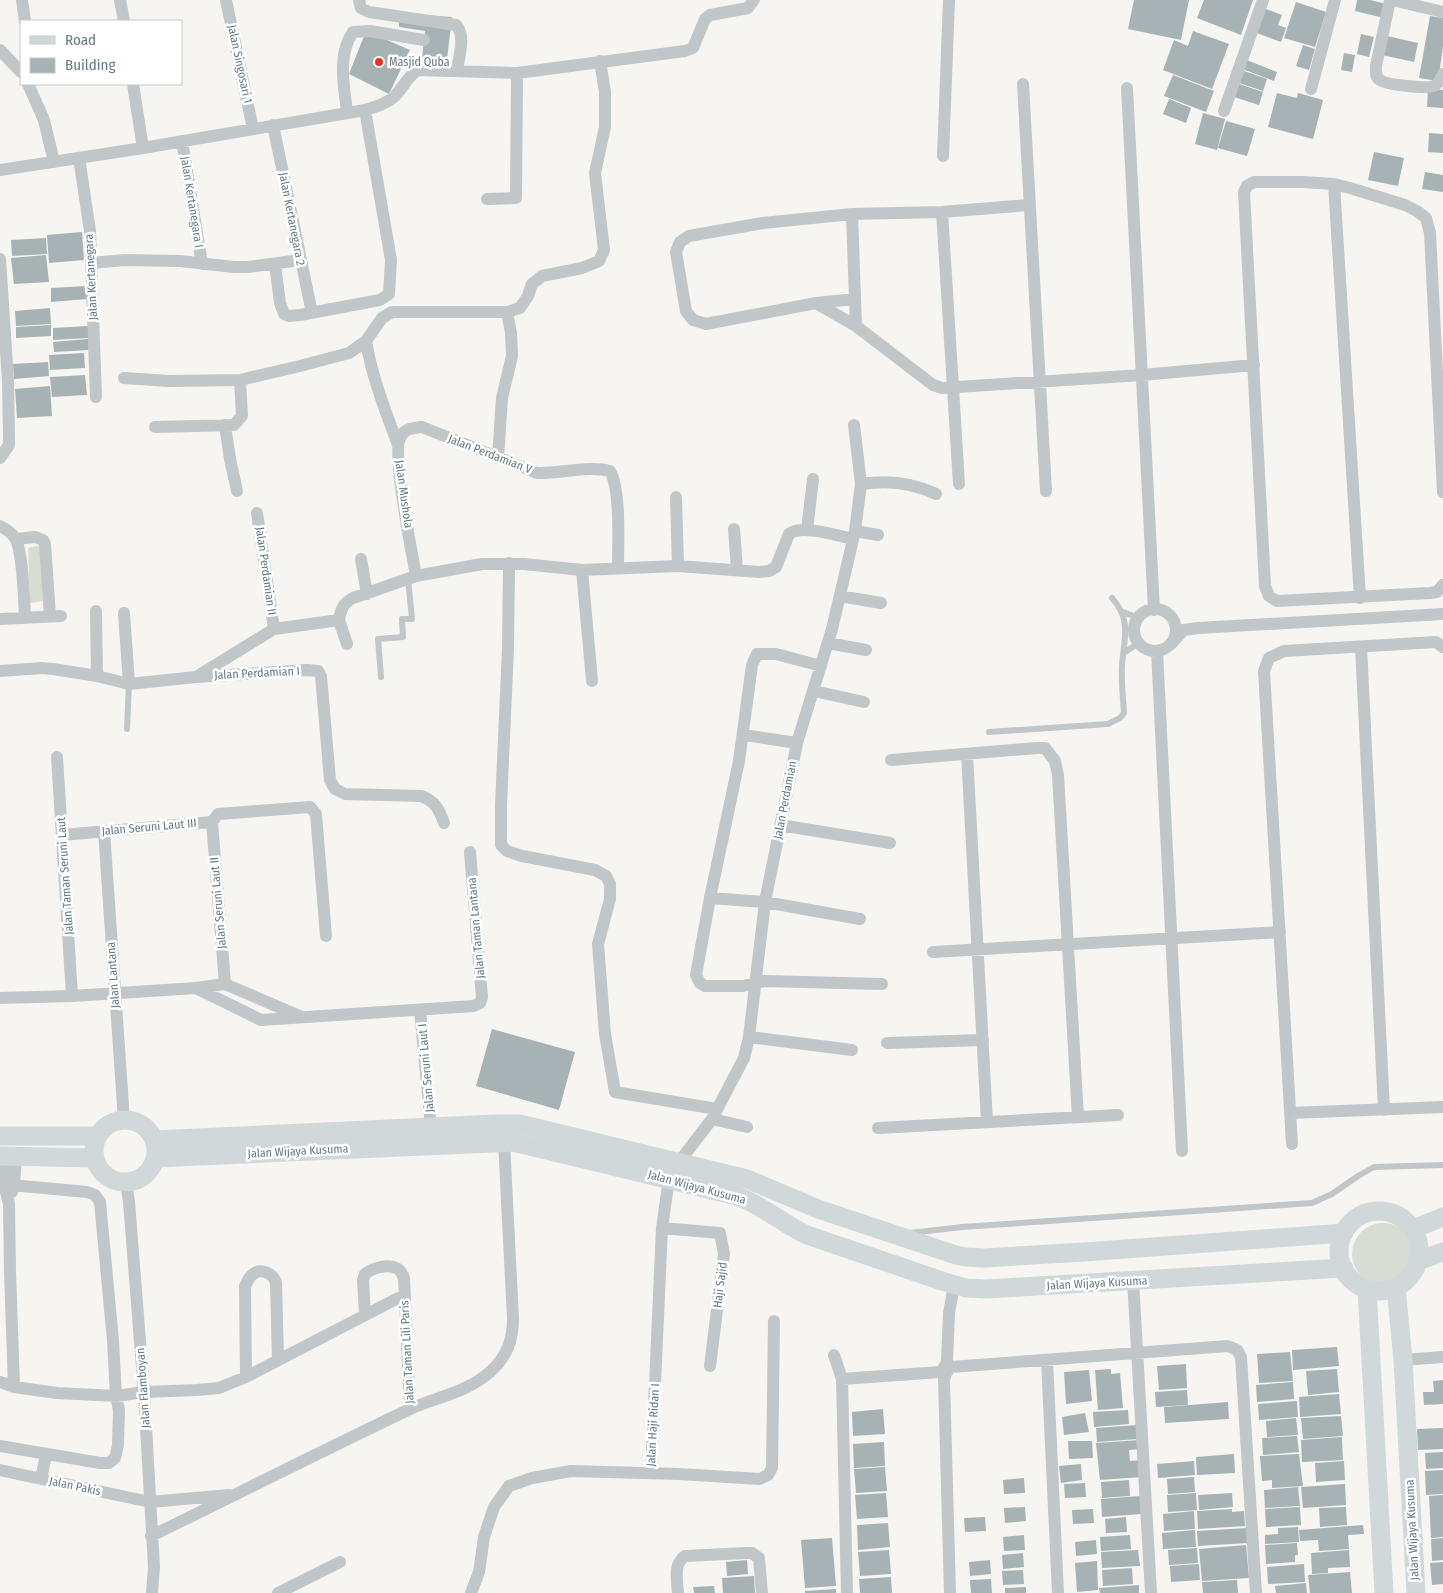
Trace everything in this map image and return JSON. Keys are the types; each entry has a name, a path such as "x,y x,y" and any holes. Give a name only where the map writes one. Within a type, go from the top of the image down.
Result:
{"street":[{"path":"22,0 25,20"},
{"path":"120,0 124,20"},
{"name":"Jalan Singosari 1","path":"226,0 253,129"},
{"path":"358,0 361,8 369,12 456,25 460,29 461,36 457,70"},
{"path":"0,170 365,110 379,106 393,97 413,73 418,70 517,73 685,51 693,48 705,19 710,15 748,8 754,0"},
{"path":"943,156 949,0"},
{"path":"1224,111 1263,0"},
{"path":"1311,89 1335,0"},
{"path":"1443,12 1391,0 1376,66 1376,74 1380,80 1387,83 1435,86 1440,82 1443,74"},
{"path":"347,112 343,64 346,45 353,32 370,31 424,40"},
{"path":"0,50 20,71"},
{"path":"124,378 168,381 240,380 349,353 366,340 382,318 392,312 507,312 520,308 528,296 532,284 542,276 582,268 599,261 604,250 595,173 605,127 605,92 600,61"},
{"path":"486,199 516,198 517,73"},
{"path":"1023,84 1046,491"},
{"path":"28,85 44,120 54,162"},
{"path":"134,85 143,148"},
{"path":"1127,88 1154,610"},
{"path":"275,264 280,303 284,314 289,316 380,300 389,294 392,260 365,110"},
{"name":"Jalan Kertanegara 2","path":"274,125 312,313"},
{"name":"Jalan Kertanegara I","path":"182,141 202,264"},
{"name":"Jalan Kertanegara","path":"79,158 90,231 96,397"},
{"path":"1443,492 1430,233 1426,218 1417,210 1405,205 1334,184 1254,182 1247,186 1244,192 1265,586 1269,596 1277,601 1360,598 1437,592 1443,585"},
{"path":"1334,184 1360,598"},
{"path":"855,299 816,303 706,324 693,320 686,311 676,252 680,242 689,236 763,222 852,214 942,212 1029,205"},
{"path":"942,212 959,484"},
{"path":"852,214 856,326"},
{"path":"0,259 8,381 9,437 8,445 0,458"},
{"path":"91,263 125,260 180,260 234,268 300,260"},
{"path":"816,303 856,326 933,385 942,388 1142,375 1254,365"},
{"path":"498,458 502,398 512,356 511,333 507,312"},
{"path":"366,340 370,364 379,396 398,445"},
{"path":"155,427 234,425 242,416 240,380"},
{"path":"225,425 237,491"},
{"name":"Jalan Perdamian","path":"669,1178 715,1114 744,1058 749,1037 765,902 797,743 828,643 854,535 862,484 854,425"},
{"name":"Jalan Perdamian V","path":"422,427 537,473 554,474 600,468 610,471 614,478 616,498 618,568"},
{"name":"Jalan Mushola","path":"412,578 398,445 400,437 406,430 422,427"},
{"path":"807,530 813,479"},
{"path":"862,484 903,483 921,487 936,494"},
{"path":"676,497 678,566"},
{"name":"Jalan Perdamian II","path":"257,512 274,629"},
{"path":"0,526 16,539 20,554 25,617"},
{"path":"734,529 737,570"},
{"path":"347,644 339,620 341,608 346,601 412,578 482,564 508,563 582,570 678,566 759,572 769,571 776,567 789,534 797,530 878,535"},
{"path":"0,619 56,616 43,540 36,537 16,539"},
{"path":"361,559 367,594"},
{"path":"508,563 508,650 501,845 507,851 522,856 595,870 606,876 610,884 610,899 598,944 605,1034 615,1092 715,1114 747,1127"},
{"path":"582,570 592,681"},
{"path":"840,596 881,603"},
{"path":"1198,628 1184,626 1168,614 1154,610 1146,612 1139,618 1135,628 1139,642 1147,649 1157,651 1171,644 1184,630 1198,628 1443,614"},
{"path":"96,611 97,676"},
{"path":"0,671 42,668 97,676 129,684 124,613"},
{"path":"1168,614 1174,620 1176,629 1171,644"},
{"path":"196,677 274,629 339,620"},
{"path":"1292,1144 1264,671 1269,658 1284,652 1436,642 1443,646"},
{"path":"828,643 866,650"},
{"path":"1361,647 1384,1110"},
{"path":"1157,651 1182,1151"},
{"path":"821,666 776,654 757,654 752,665 744,735 710,898 696,971 697,979 704,986 743,986 764,981 882,984"},
{"name":"Jalan Perdamian I","path":"129,684 196,677 307,670 318,671 321,676 330,780 335,789 345,794 421,796 431,799 438,807 444,822"},
{"path":"814,691 864,702"},
{"path":"744,735 797,743"},
{"path":"891,760 1045,748 1055,761 1058,775 1078,1117"},
{"path":"967,754 987,1122"},
{"name":"Jalan Taman Seruni Laut","path":"57,757 72,996"},
{"name":"Jalan Seruni Laut III","path":"62,835 212,822 218,814 310,807 316,814 326,936"},
{"name":"Jalan Seruni Laut II","path":"212,822 225,984"},
{"path":"780,825 890,844"},
{"name":"Jalan Lantana","path":"104,831 124,1120"},
{"name":"Jalan Taman Lantana","path":"470,852 482,997 480,1003"},
{"path":"710,898 765,902 860,919"},
{"path":"933,952 1280,932"},
{"path":"0,998 114,994 225,984"},
{"name":"Jalan Seruni Laut I","path":"225,984 303,1017"},
{"name":"Jalan Seruni Laut I","path":"196,988 261,1020 474,1006 480,1003"},
{"name":"Jalan Seruni Laut I","path":"420,1010 431,1127"},
{"path":"749,1037 852,1050"},
{"path":"887,1043 983,1040"},
{"path":"1290,1113 1443,1107"},
{"path":"878,1128 1118,1115"},
{"path":"124,1120 134,1121 142,1125 149,1131 155,1149 148,1173 142,1178 126,1183 114,1181 103,1174 94,1158 94,1146 98,1136 101,1130 112,1123 124,1120"},
{"name":"Jalan Wijaya Kusuma","path":"155,1149 431,1127 520,1124 747,1179 818,1209 966,1257 984,1258 1056,1254 1344,1233"},
{"path":"0,1136 98,1136"},
{"path":"410,1409 466,1389 499,1363 511,1342 513,1318 504,1142"},
{"name":"Jalan Wijaya Kusuma","path":"155,1149 504,1142 528,1145 669,1178 750,1200 790,1227 807,1235 954,1285 986,1289 1344,1268"},
{"path":"14,1387 5,1271 9,1204 6,1184 6,1156 94,1158"},
{"name":"Jalan Haji Ridan I","path":"471,1593 478,1572 484,1537 494,1507 509,1486 532,1478 571,1472 651,1473 662,1228 669,1178"},
{"name":"Jalan Flamboyan","path":"126,1183 144,1392 154,1567 152,1593"},
{"path":"0,1446 100,1464 109,1463 115,1458 118,1445 119,1410 116,1396 113,1341 100,1202 95,1195 87,1192 6,1184"},
{"path":"1383,1211 1394,1214 1404,1220 1412,1229 1418,1245 1418,1262 1410,1277 1396,1287 1377,1291 1367,1289 1353,1281 1344,1268 1340,1254 1341,1240 1344,1233 1351,1223 1360,1216 1383,1211"},
{"path":"1412,1229 1443,1217"},
{"name":"Haji Sajid","path":"662,1228 720,1233 724,1254 710,1366"},
{"path":"1084,1252 1077,1260 1075,1266 1079,1278 1085,1283"},
{"path":"1418,1262 1443,1252"},
{"path":"1056,1254 1064,1261 1066,1267 1064,1278 1057,1285"},
{"path":"365,1315 363,1280 368,1270 377,1267 396,1268 404,1278 404,1295"},
{"path":"246,1377 245,1286 252,1275 257,1272 263,1271 271,1274 276,1283 278,1360"},
{"path":"1133,1280 1151,1593"},
{"path":"842,1379 940,1372 944,1369 947,1362 949,1313 954,1285"},
{"name":"Jalan Wijaya Kusuma","path":"1396,1287 1403,1360 1416,1593"},
{"path":"1367,1289 1384,1593"},
{"name":"Jalan Taman Lili Paris","path":"0,1382 14,1387 57,1393 116,1396 144,1392 219,1388 246,1377 404,1295 410,1409 152,1536"},
{"path":"651,1473 760,1479 768,1475 772,1468 774,1321"},
{"path":"950,1593 944,1380 946,1373 951,1367 1228,1346 1240,1353 1256,1593"},
{"path":"834,1355 842,1379 847,1593"},
{"path":"1403,1360 1443,1357"},
{"path":"1047,1360 1058,1593"},
{"path":"41,1479 46,1455"},
{"name":"Jalan Pakis","path":"0,1470 150,1502"},
{"name":"Jalan Taman Lili Paris","path":"150,1502 237,1494"},
{"path":"678,1593 678,1566 680,1559 685,1556 746,1553 759,1558 762,1593"},
{"path":"278,1593 340,1562"}],"lane":[{"path":"380,678 378,638 403,637 402,620 412,619 412,578"},
{"path":"989,732 1108,724 1120,718 1124,713 1122,665 1125,652 1125,624 1123,612 1112,598"},
{"path":"1123,612 1139,618"},
{"path":"1125,652 1139,642"},
{"path":"127,729 129,684"},
{"path":"897,1235 962,1227 1312,1203 1332,1194 1374,1167 1443,1165"}],"shaded area":[{"path":"42,545 44,601 30,603 28,548"},
{"path":"1377,1223 1389,1223 1405,1232 1412,1242 1414,1254 1412,1266 1405,1276 1389,1285 1377,1285 1366,1280 1357,1271 1352,1260 1352,1248 1357,1237 1366,1228"}],"building":[{"path":"1134,0 1189,0 1181,40 1128,29"},
{"path":"1204,0 1253,0 1241,35 1197,18"},
{"path":"1357,0 1370,0 1387,4 1384,18 1355,11"},
{"path":"1296,2 1326,12 1315,47 1284,38"},
{"path":"1263,8 1282,15 1278,25 1286,28 1281,42 1254,32"},
{"path":"399,13 452,17 446,68 421,68 425,31 399,27"},
{"path":"1430,16 1443,18 1443,47 1438,81 1419,78"},
{"name":"Masjid Quba","path":"366,31 410,50 389,94 349,74"},
{"path":"1193,31 1229,44 1212,89 1163,70 1174,40 1188,46"},
{"path":"1361,34 1374,37 1369,57 1357,54"},
{"path":"1387,36 1418,43 1414,62 1382,55"},
{"path":"1303,45 1315,49 1309,70 1296,66"},
{"path":"1344,53 1355,55 1352,72 1341,70"},
{"path":"1244,59 1277,72 1274,81 1240,68"},
{"path":"1241,70 1267,79 1263,91 1236,82"},
{"path":"1173,75 1214,91 1206,112 1164,96"},
{"path":"1236,83 1263,92 1259,105 1231,96"},
{"path":"1428,89 1443,90 1443,108 1427,107"},
{"path":"1277,93 1297,98 1298,93 1323,100 1313,139 1268,127"},
{"path":"1169,99 1191,108 1186,123 1163,114"},
{"path":"1203,113 1225,119 1217,150 1195,144"},
{"path":"1226,121 1255,129 1247,156 1218,148"},
{"path":"1429,133 1443,134 1443,153 1428,152"},
{"path":"1374,152 1404,158 1398,186 1368,180"},
{"path":"1425,172 1443,175 1443,192 1422,189"},
{"path":"82,232 84,260 49,263 47,235"},
{"path":"46,238 47,254 12,256 11,240"},
{"path":"46,255 49,282 14,284 11,258"},
{"path":"86,286 87,299 51,302 51,288"},
{"path":"50,308 51,324 16,326 15,311"},
{"path":"51,325 51,336 16,338 16,327"},
{"path":"88,326 88,338 53,340 53,328"},
{"path":"88,339 89,350 54,352 53,342"},
{"path":"84,353 85,368 50,370 49,355"},
{"path":"48,362 49,376 14,379 13,364"},
{"path":"85,375 87,395 52,397 50,377"},
{"path":"50,386 52,416 17,418 15,389"},
{"path":"492,1029 575,1052 559,1110 476,1086"},
{"path":"1337,1347 1339,1366 1293,1370 1292,1350"},
{"path":"1290,1352 1293,1381 1259,1383 1257,1354"},
{"path":"1186,1364 1187,1388 1159,1390 1157,1366"},
{"path":"1111,1369 1111,1374 1120,1373 1123,1408 1098,1410 1095,1370"},
{"path":"1337,1369 1339,1392 1308,1395 1306,1371"},
{"path":"1089,1370 1092,1401 1066,1404 1064,1372"},
{"path":"1443,1380 1443,1404 1424,1405 1423,1392 1434,1392 1433,1381"},
{"path":"1293,1382 1294,1399 1257,1402 1256,1385"},
{"path":"1187,1390 1188,1405 1156,1407 1155,1392"},
{"path":"1339,1394 1341,1414 1300,1417 1299,1397"},
{"path":"1297,1401 1298,1417 1259,1420 1258,1404"},
{"path":"1228,1402 1229,1419 1165,1423 1164,1407"},
{"path":"883,1409 885,1434 853,1436 852,1412"},
{"path":"1128,1410 1129,1424 1094,1427 1093,1412"},
{"path":"1085,1413 1089,1432 1064,1435 1062,1417"},
{"path":"1341,1416 1343,1436 1303,1439 1301,1418"},
{"path":"1296,1418 1298,1435 1267,1437 1266,1421"},
{"path":"1137,1425 1138,1439 1097,1442 1096,1428"},
{"path":"1443,1428 1443,1449 1418,1450 1417,1429"},
{"path":"1297,1436 1299,1452 1263,1455 1262,1438"},
{"path":"1342,1437 1343,1460 1302,1462 1301,1440"},
{"path":"1140,1440 1140,1449 1129,1450 1130,1461 1141,1460 1142,1477 1100,1480 1096,1443"},
{"path":"1068,1441 1092,1441 1093,1458 1069,1459"},
{"path":"884,1442 885,1466 854,1468 853,1444"},
{"path":"1443,1452 1443,1468 1426,1469 1425,1453"},
{"path":"1234,1454 1235,1473 1197,1475 1196,1457"},
{"path":"1299,1454 1303,1486 1272,1488 1272,1480 1262,1481 1260,1456"},
{"path":"1194,1461 1195,1475 1158,1478 1157,1464"},
{"path":"1344,1461 1345,1480 1316,1482 1315,1463"},
{"path":"1081,1464 1082,1480 1061,1483 1059,1466"},
{"path":"885,1467 887,1491 856,1493 854,1469"},
{"path":"1443,1470 1443,1494 1426,1495 1425,1471"},
{"path":"1194,1477 1195,1492 1168,1494 1167,1479"},
{"path":"1024,1478 1025,1493 1004,1494 1003,1480"},
{"path":"1129,1480 1130,1496 1102,1498 1101,1482"},
{"path":"1085,1483 1086,1497 1065,1498 1064,1484"},
{"path":"1345,1484 1346,1505 1303,1508 1301,1487"},
{"path":"1298,1487 1300,1506 1265,1508 1264,1490"},
{"path":"886,1493 888,1517 857,1519 855,1495"},
{"path":"1196,1493 1197,1510 1168,1512 1167,1495"},
{"path":"1232,1493 1233,1507 1199,1510 1198,1495"},
{"path":"1443,1495 1443,1537 1431,1538 1429,1496"},
{"path":"1140,1496 1141,1514 1102,1517 1101,1499"},
{"path":"1025,1507 1026,1521 1005,1523 1004,1508"},
{"path":"1300,1507 1301,1525 1266,1527 1265,1509"},
{"path":"1346,1507 1347,1525 1320,1527 1319,1508"},
{"path":"1093,1509 1094,1523 1073,1524 1072,1510"},
{"path":"1232,1509 1232,1512 1244,1511 1245,1526 1198,1529 1197,1511"},
{"path":"1194,1511 1195,1529 1164,1531 1163,1514"},
{"path":"985,1517 986,1531 965,1532 964,1518"},
{"path":"1126,1517 1127,1532 1106,1533 1105,1519"},
{"path":"888,1523 890,1547 858,1550 857,1525"},
{"path":"1363,1525 1364,1534 1348,1535 1349,1549 1319,1551 1318,1540 1300,1541 1299,1530"},
{"path":"1298,1527 1299,1542 1265,1544 1265,1535 1278,1534 1278,1528"},
{"path":"1247,1528 1248,1543 1198,1546 1197,1531"},
{"path":"1195,1530 1196,1547 1163,1549 1162,1533"},
{"path":"1024,1535 1025,1550 1004,1551 1003,1537"},
{"path":"1130,1535 1131,1549 1101,1551 1100,1537"},
{"path":"832,1538 836,1586 805,1588 801,1540"},
{"path":"1443,1538 1443,1560 1432,1561 1431,1539"},
{"path":"1096,1540 1097,1554 1076,1556 1075,1542"},
{"path":"1297,1543 1298,1555 1295,1555 1295,1562 1266,1564 1265,1545"},
{"path":"1246,1545 1249,1578 1202,1581 1199,1549"},
{"path":"1197,1548 1198,1563 1169,1565 1168,1550"},
{"path":"889,1550 891,1574 860,1576 858,1552"},
{"path":"1138,1550 1140,1566 1102,1568 1101,1552"},
{"path":"1349,1550 1350,1567 1328,1568 1328,1573 1312,1574 1311,1553"},
{"path":"1023,1553 1024,1567 1003,1569 1002,1555"},
{"path":"747,1560 748,1574 727,1576 726,1562"},
{"path":"990,1560 991,1574 970,1576 969,1562"},
{"path":"1097,1561 1098,1590 1077,1592 1075,1563"},
{"path":"1443,1562 1443,1584 1432,1585 1430,1563"},
{"path":"1199,1564 1200,1580 1171,1582 1170,1566"},
{"path":"1304,1564 1305,1582 1268,1584 1267,1567"},
{"path":"1132,1568 1133,1584 1103,1586 1102,1570"},
{"path":"1023,1570 1024,1584 1003,1585 1002,1571"},
{"path":"1350,1572 1352,1593 1310,1593 1308,1575"},
{"path":"754,1576 755,1593 723,1593 722,1578"},
{"path":"891,1577 892,1593 860,1593 859,1579"},
{"path":"991,1579 992,1593 971,1593 970,1580"},
{"path":"1237,1580 1238,1593 1203,1593 1202,1582"},
{"path":"1306,1583 1307,1593 1276,1593 1275,1586"},
{"path":"1139,1585 1139,1593 1100,1593 1099,1588"},
{"path":"714,1586 715,1593 694,1593 693,1587"},
{"path":"1026,1587 1026,1593 1005,1593 1005,1588"},
{"path":"836,1589 836,1593 805,1593 805,1591"}],"place":[{"name":"Masjid Quba","path":"379,62"}]}
